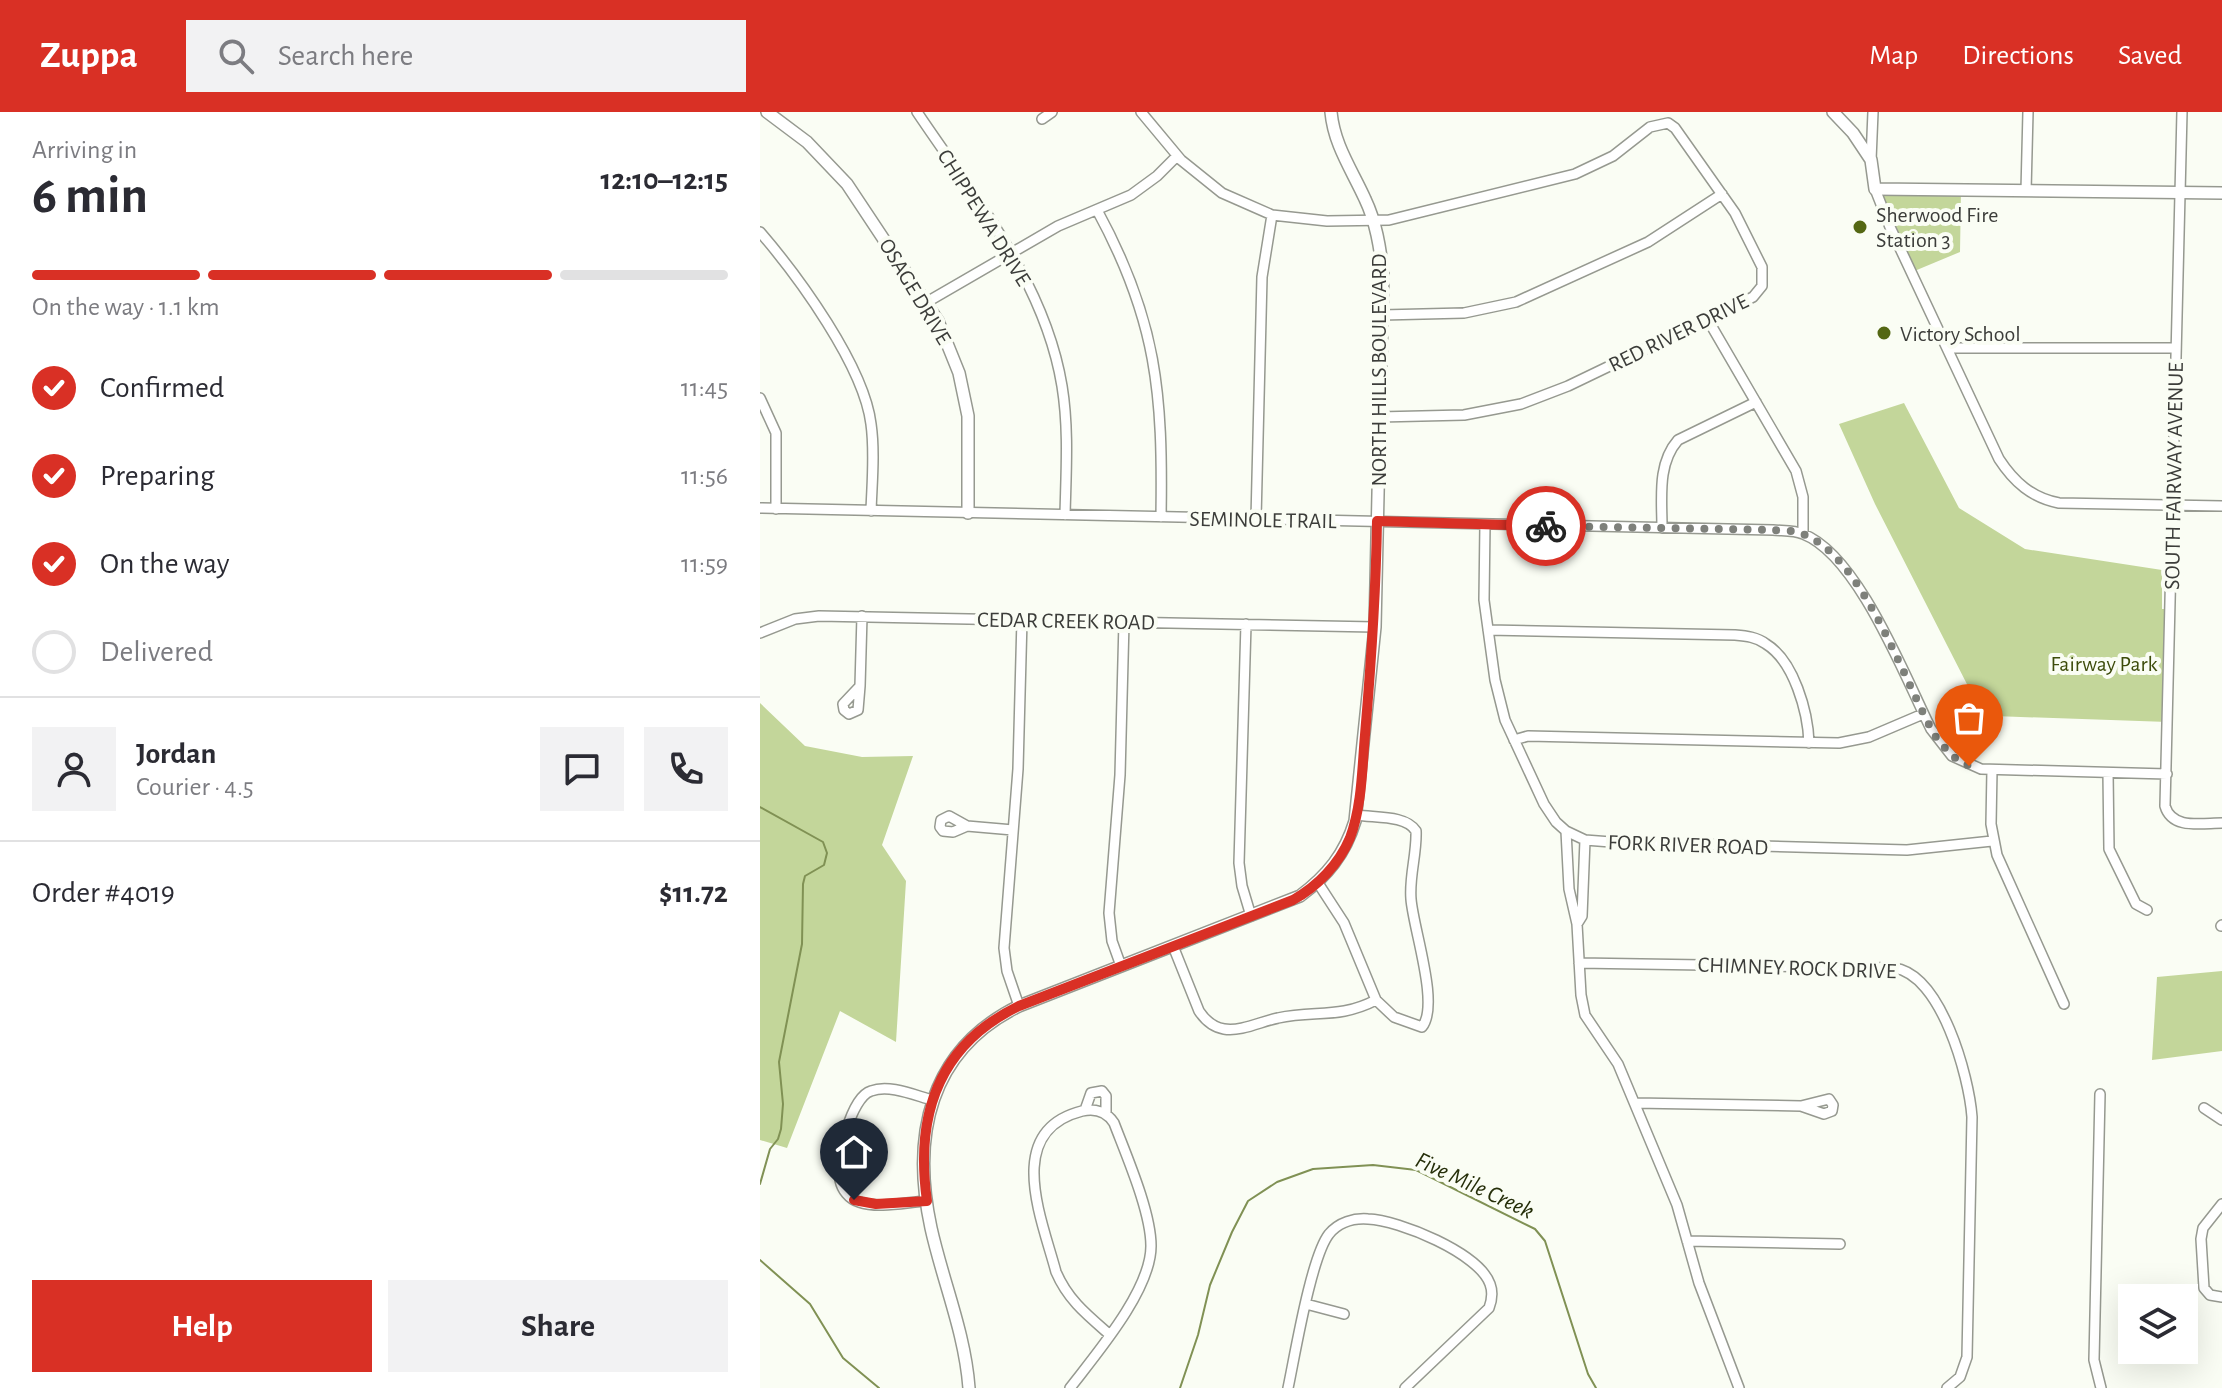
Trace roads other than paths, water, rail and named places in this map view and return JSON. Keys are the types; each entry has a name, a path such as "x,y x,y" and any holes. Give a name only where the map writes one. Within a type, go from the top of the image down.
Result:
{"street":[{"name":"OSAGE DRIVE","path":"767,112 807,142 847,184 927,302 948,340 964,392 969,425 968,513"},
{"name":"CHIPPEWA DRIVE","path":"917,112 1011,253 1041,313 1061,385 1066,431 1065,515"},
{"path":"1042,119 1052,112"},
{"path":"1141,112 1177,156 1222,193 1272,215 1304,220 1374,222"},
{"name":"NORTH HILLS BOULEVARD","path":"969,1388 965,1350 927,1201 925,1147 932,1100 945,1070 987,1024 1019,1006 1293,900 1318,883 1346,846 1357,815 1375,627 1383,273 1374,222 1339,150 1331,112"},
{"path":"1833,112 1853,133 1871,160"},
{"path":"1873,112 1871,160 1875,189 1999,459 2013,479 2029,492 2059,503 2222,506"},
{"path":"2026,191 2028,112"},
{"name":"SOUTH FAIRWAY AVENUE","path":"2182,112 2165,806 2177,822 2222,823"},
{"name":"RED RIVER DRIVE","path":"1374,222 1575,174 1613,156 1650,127 1662,122 1675,128 1722,194 1762,267 1764,279 1753,297 1568,386 1521,404 1464,415 1379,417"},
{"path":"927,302 1058,226 1120,200 1145,185 1177,156"},
{"path":"1875,189 2222,193"},
{"path":"1382,315 1464,313 1516,302 1648,242 1722,194"},
{"path":"1097,210 1129,275 1152,349 1161,421 1161,517"},
{"path":"1256,519 1262,277 1272,215"},
{"path":"760,232 788,268 858,377 871,423 871,511"},
{"path":"1708,320 1796,471 1803,497 1803,534 1840,562 1860,588 1923,714 1937,739 1952,756 1969,766 1992,770 2167,774"},
{"path":"1948,348 2175,348"},
{"path":"760,398 776,433 776,509"},
{"path":"1662,528 1664,465 1670,450 1678,440 1756,402"},
{"name":"SEMINOLE TRAIL","path":"760,508 1773,530 1803,534"},
{"name":"FORK RIVER ROAD","path":"1485,524 1483,573 1497,692 1514,740 1544,804 1566,831 1585,840 1907,850 1992,841"},
{"path":"860,686 862,616"},
{"name":"CEDAR CREEK ROAD","path":"760,633 805,617 862,616 1375,627"},
{"path":"1019,1006 1007,971 1004,948 1018,769 1022,619"},
{"path":"1121,966 1112,941 1109,913 1120,772 1124,622"},
{"path":"1246,624 1239,863 1251,916"},
{"path":"1488,630 1735,635 1758,639 1775,650 1788,670 1806,713 1809,743"},
{"path":"1514,740 1528,736 1839,743 1869,737 1923,714"},
{"path":"1992,770 1992,841 2064,1004"},
{"path":"2108,773 2109,849 2136,904 2147,910"},
{"path":"1318,883 1344,923 1376,1000 1388,1014 1420,1028 1427,1020 1428,1003 1411,903 1416,831 1411,824 1402,821 1357,815"},
{"path":"967,826 1013,830"},
{"path":"1566,831 1569,889 1577,924 1585,1015 1618,1064 1635,1103 1677,1205 1699,1283 1739,1388"},
{"path":"1577,924 1582,916 1585,840"},
{"path":"1173,946 1199,1011 1211,1024 1223,1029 1236,1029 1292,1015 1344,1013 1376,1000"},
{"name":"CHIMNEY ROCK DRIVE","path":"1579,963 1894,968 1906,970 1920,979 1961,1058 1971,1096 1967,1357 1960,1377 1947,1388"},
{"path":"927,1201 859,1202 844,1191 839,1176 851,1115 861,1097 872,1090 884,1089 932,1100"},
{"path":"1085,1110 1090,1095 1097,1090 1106,1096 1106,1114"},
{"path":"2100,1094 2094,1360 2101,1388"},
{"path":"1635,1103 1801,1106"},
{"path":"2204,1108 2222,1120"},
{"path":"1070,1388 1109,1334 1143,1284 1151,1247 1149,1226 1114,1123 1106,1114 1085,1110 1062,1119 1046,1132 1036,1152 1033,1179 1062,1287 1077,1306 1109,1334"},
{"path":"2222,1204 2205,1223 2201,1239 2204,1288 2210,1295 2222,1297"},
{"path":"1288,1388 1306,1304 1325,1241 1334,1229 1350,1221 1369,1219 1394,1224 1436,1241 1473,1264 1490,1283 1492,1299 1489,1308 1406,1387"},
{"path":"1687,1241 1840,1244"},
{"path":"1306,1304 1344,1314"}],"waterway":[{"name":"Five Mile Creek","path":"760,807 823,842 827,853 824,865 805,876 803,884 802,944 779,1062 783,1104 781,1129 770,1149 760,1184"},
{"name":"Five Mile Creek","path":"1180,1388 1198,1335 1210,1285 1248,1201 1277,1182 1313,1169 1373,1165 1416,1170 1535,1229 1545,1241 1588,1374 1596,1388"},
{"name":"Five Mile Creek","path":"760,1260 810,1304 843,1358 879,1388"}],"place":[{"name":"Sherwood Fire Station 3","path":"1860,227"},
{"name":"Victory School","path":"1884,333"}],"park label":[{"name":"Fairway Park","path":"2104,663"}]}
